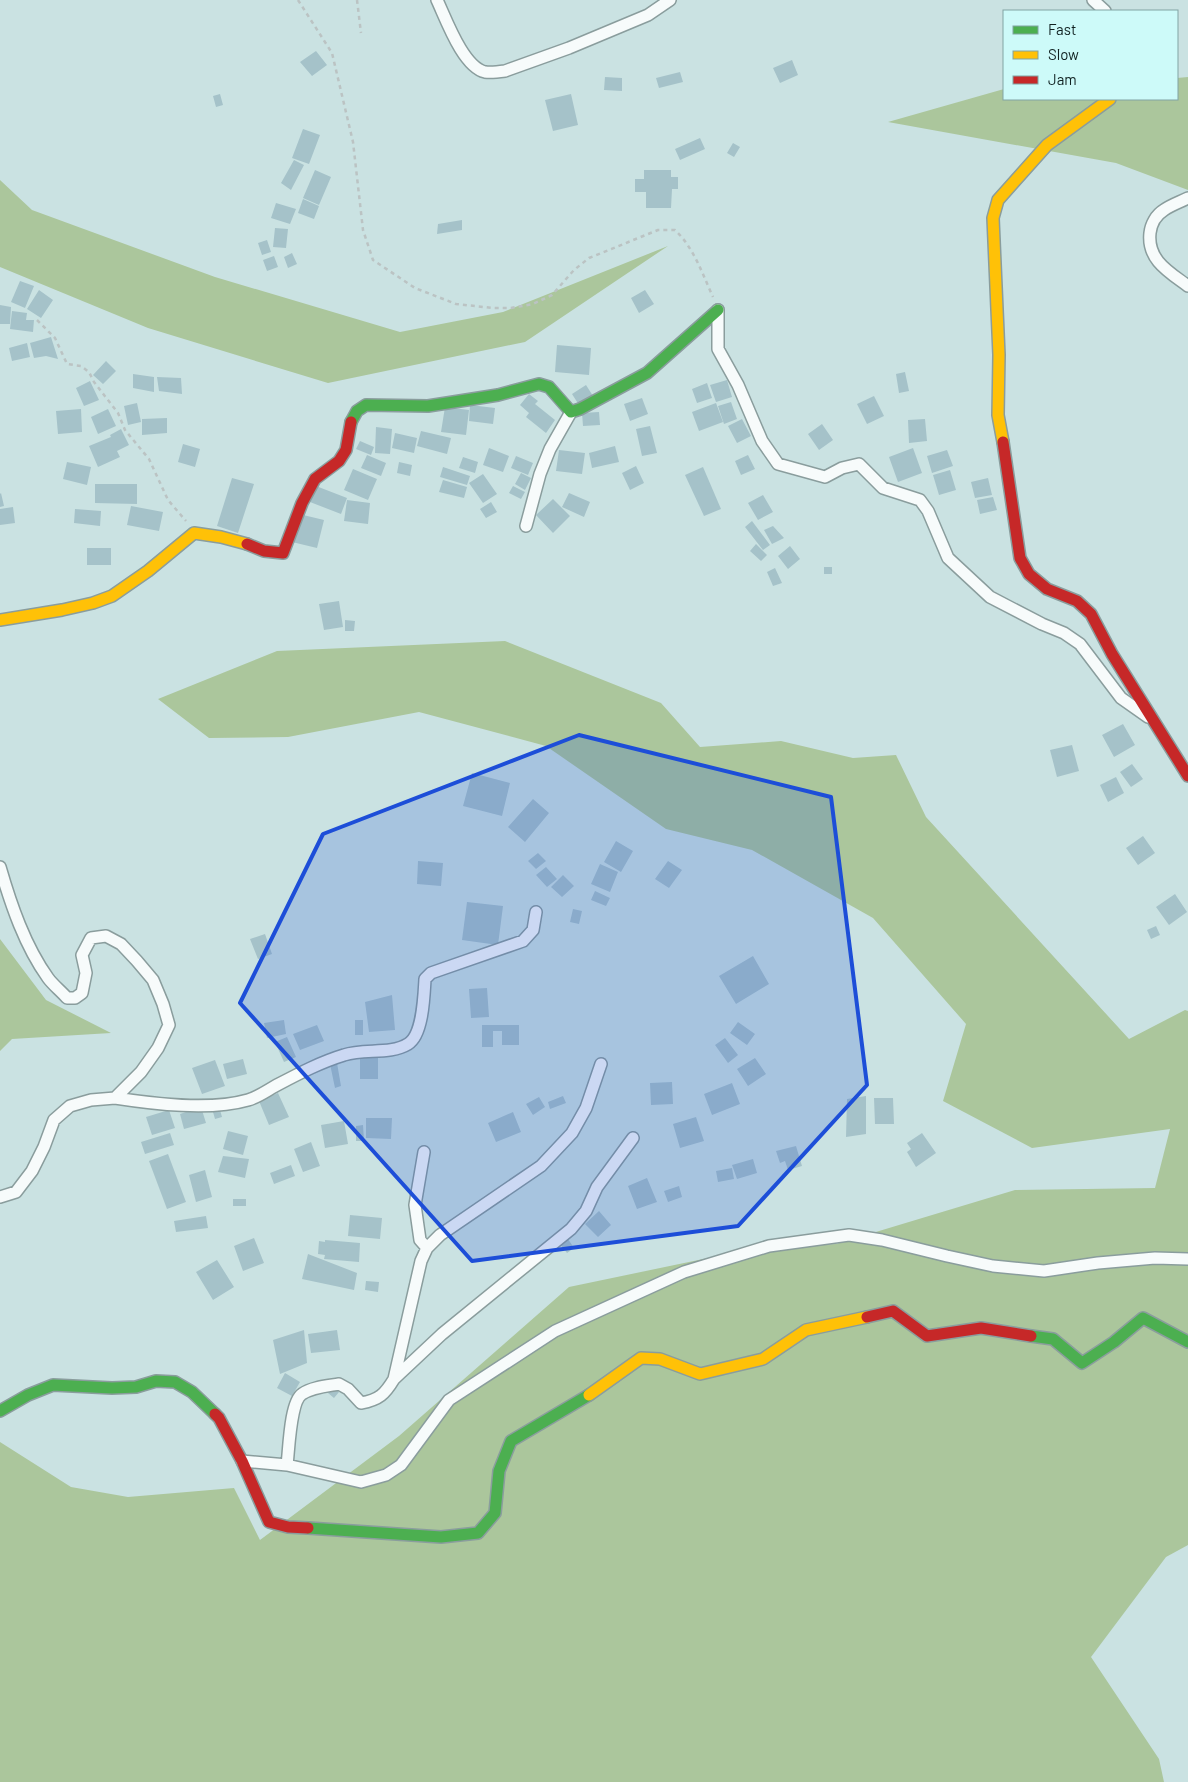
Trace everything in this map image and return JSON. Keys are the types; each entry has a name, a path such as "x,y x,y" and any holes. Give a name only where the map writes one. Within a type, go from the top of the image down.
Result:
{"street":[{"path":"437,0 463,52 471,63 483,72 494,73 569,48 648,15 670,0"},
{"path":"1093,0 1105,10"},
{"path":"1109,100 1047,145 998,200 993,218 998,355 998,415 1008,468 1020,558 1029,574 1047,589 1077,601 1091,614 1112,654 1188,776"},
{"path":"1188,198 1163,211 1155,219 1150,229 1149,241 1151,252 1157,262 1188,286"},
{"path":"526,526 540,474 550,449 571,412 647,373 718,310"},
{"path":"718,310 718,349 738,386 762,441 778,464 825,477 842,468 859,464 883,488 920,500 928,510 948,558 990,597 1026,617 1064,633 1080,644 1121,698 1155,722"},
{"path":"0,620 85,605 112,596 148,571 194,533 213,534 270,554 283,553 302,503 315,479 339,461 346,450 351,421 357,410 366,406 428,406 498,395 539,384 549,387 571,412"},
{"path":"0,867 10,903 30,947 48,978 67,998 75,998 82,993 86,973 82,954 91,938 106,936 122,944 153,980 169,1025 158,1048 141,1072 115,1098"},
{"path":"0,1197 16,1192 32,1172 54,1120 70,1106 92,1100 115,1098 162,1105 224,1104 250,1100 324,1061 349,1053 394,1048 409,1044 418,1030 425,979 432,973 524,941 532,930 536,912"},
{"path":"394,1379 421,1261 427,1248 440,1235 541,1166 572,1133 586,1108 601,1064"},
{"path":"287,1465 295,1404 300,1395 310,1389 339,1384 348,1389 361,1403 372,1401 386,1392 394,1379 442,1334 571,1229 586,1211 597,1187 633,1138"},
{"path":"424,1152 415,1205 420,1240 427,1248"},
{"path":"242,1461 287,1465 361,1482 386,1476 401,1465 449,1400 555,1331 684,1272 770,1246 849,1236 882,1240 993,1266 1044,1271 1098,1263 1155,1258 1188,1259"},
{"path":"0,1411 53,1385 112,1388 136,1387 156,1381 175,1382 192,1392 219,1418 242,1461 269,1522 288,1527 441,1538 478,1533 495,1513 499,1471 511,1440 601,1388 641,1358 660,1359 700,1374 763,1359 806,1330 894,1311 927,1336 980,1328 1053,1339 1082,1363 1114,1342 1143,1318 1188,1342"}],"path":[{"path":"298,0 332,53 353,142 363,230 373,260 415,288 456,304 511,308 533,304 552,295 574,270 589,258 658,230 675,230 684,239 695,257 718,310"},
{"path":"356,0 361,33"},
{"path":"37,320 55,338 67,364 81,366 89,372 94,382 118,413 125,430 149,459 168,500 194,533"}],"highlighted area":[{"path":"579,735 831,797 867,1085 738,1226 472,1261 240,1003 323,834"}],"green space":[{"path":"1188,77 1188,190 1116,163 888,122 1003,89 1003,100 1178,100 1178,78"},
{"path":"0,180 32,210 215,277 400,332 503,312 668,246 525,342 328,383 148,328 0,267"},
{"path":"505,641 661,703 700,747 781,741 853,758 896,755 926,817 1129,1039 1185,1010 1188,1011 1188,1545 1166,1557 1091,1657 1159,1759 1164,1782 0,1782 0,1442 71,1487 128,1497 234,1488 260,1540 399,1436 569,1287 756,1248 836,1244 1015,1190 1155,1188 1170,1129 1032,1148 943,1101 966,1024 873,918 752,850 666,829 546,746 419,712 288,737 209,738 158,699 277,651"},
{"path":"0,939 46,1000 111,1033 12,1039 0,1051"}],"building":[{"path":"316,51 327,65 312,76 300,62"},
{"path":"792,60 798,75 780,83 773,68"},
{"path":"680,72 683,82 659,88 656,78"},
{"path":"605,77 622,78 622,91 604,90"},
{"path":"220,94 223,105 216,107 213,96"},
{"path":"571,94 578,125 553,131 545,100"},
{"path":"303,129 320,135 309,164 292,158"},
{"path":"700,138 705,149 680,160 675,149"},
{"path":"733,143 740,147 734,157 727,153"},
{"path":"294,160 304,165 291,190 281,183"},
{"path":"315,170 331,177 319,205 303,198"},
{"path":"644,170 671,170 671,177 678,177 678,189 672,189 671,208 646,208 646,192 635,192 635,179 644,179"},
{"path":"303,199 319,206 314,219 298,213"},
{"path":"276,203 296,209 290,224 271,218"},
{"path":"462,220 462,230 437,234 438,224"},
{"path":"275,228 288,229 286,248 273,247"},
{"path":"267,240 271,252 262,255 258,243"},
{"path":"292,253 297,264 288,268 284,257"},
{"path":"274,256 278,267 267,271 263,260"},
{"path":"20,281 34,286 25,308 11,302"},
{"path":"39,290 53,300 41,318 27,309"},
{"path":"645,290 654,304 639,313 631,298"},
{"path":"0,305 11,307 10,324 0,324"},
{"path":"12,311 27,313 26,320 34,320 33,332 10,329"},
{"path":"51,337 58,359 46,356 34,358 30,343"},
{"path":"27,343 30,357 12,361 9,348"},
{"path":"557,345 591,348 589,375 555,372"},
{"path":"106,361 116,371 103,384 93,375"},
{"path":"905,372 909,391 899,393 896,374"},
{"path":"133,374 154,377 154,392 133,388"},
{"path":"157,377 181,378 182,394 159,391"},
{"path":"727,380 732,397 716,402 710,385"},
{"path":"90,381 99,400 84,406 76,388"},
{"path":"707,383 712,398 697,403 692,389"},
{"path":"586,385 593,396 579,405 572,394"},
{"path":"529,394 538,401 535,404 555,420 546,433 526,417 529,413 520,405"},
{"path":"874,396 884,416 867,424 857,404"},
{"path":"642,398 648,414 630,421 624,404"},
{"path":"731,402 737,419 724,424 718,406"},
{"path":"137,403 141,422 128,425 124,406"},
{"path":"716,403 723,422 699,431 692,412"},
{"path":"470,405 495,408 493,424 469,421"},
{"path":"445,407 469,410 466,435 441,432"},
{"path":"81,409 82,432 58,434 56,411"},
{"path":"108,409 116,426 98,434 91,417"},
{"path":"599,412 600,425 583,426 582,413"},
{"path":"167,418 167,433 142,435 142,419"},
{"path":"742,419 751,436 737,443 728,426"},
{"path":"925,419 927,441 909,443 908,420"},
{"path":"822,424 833,440 819,450 808,434"},
{"path":"650,426 657,453 642,456 636,429"},
{"path":"376,427 392,429 390,454 375,453"},
{"path":"121,429 129,445 117,451 120,457 98,467 89,446 111,437 110,435"},
{"path":"421,431 451,438 447,454 417,446"},
{"path":"395,433 417,438 414,453 392,448"},
{"path":"360,441 374,447 371,455 356,449"},
{"path":"183,444 200,449 195,467 178,462"},
{"path":"615,446 619,462 592,468 589,453"},
{"path":"489,448 509,456 503,472 483,465"},
{"path":"913,448 922,473 898,482 889,457"},
{"path":"559,450 585,453 582,474 556,471"},
{"path":"947,450 953,466 932,473 927,456"},
{"path":"367,455 386,463 381,476 361,468"},
{"path":"748,455 755,469 741,475 735,461"},
{"path":"516,456 533,463 528,475 511,468"},
{"path":"463,457 478,462 475,473 459,468"},
{"path":"67,462 91,467 87,485 63,479"},
{"path":"399,462 412,465 410,476 397,473"},
{"path":"636,466 644,483 630,490 622,473"},
{"path":"443,467 470,476 467,485 440,477"},
{"path":"703,467 721,509 704,516 685,475"},
{"path":"353,469 377,479 368,500 344,490"},
{"path":"950,470 956,490 939,495 933,475"},
{"path":"521,473 531,478 525,490 515,484"},
{"path":"483,474 497,494 483,503 469,483"},
{"path":"232,478 254,484 238,533 217,526"},
{"path":"988,478 992,495 975,498 971,482"},
{"path":"443,480 467,487 464,498 439,492"},
{"path":"95,484 137,484 137,504 95,503"},
{"path":"316,486 347,498 341,514 310,502"},
{"path":"513,486 525,492 521,499 509,493"},
{"path":"569,493 590,502 584,517 562,507"},
{"path":"0,494 4,506 0,507"},
{"path":"763,495 773,512 758,520 748,503"},
{"path":"993,497 997,510 980,514 977,500"},
{"path":"553,499 570,516 553,533 536,515"},
{"path":"347,500 370,503 368,524 344,521"},
{"path":"491,502 497,512 486,518 480,509"},
{"path":"131,506 163,512 159,531 127,525"},
{"path":"13,507 15,523 0,525 0,509"},
{"path":"75,509 101,511 100,526 74,523"},
{"path":"299,514 324,520 317,548 292,542"},
{"path":"752,521 770,545 763,550 745,527"},
{"path":"773,526 784,538 772,544 764,530"},
{"path":"756,544 767,555 761,561 750,551"},
{"path":"790,546 800,559 788,569 778,556"},
{"path":"87,548 111,548 111,565 87,565"},
{"path":"824,567 832,567 832,574 824,574"},
{"path":"775,568 782,583 773,586 767,572"},
{"path":"339,601 343,627 324,630 319,604"},
{"path":"345,620 355,621 354,631 345,631"},
{"path":"1123,724 1135,745 1114,757 1102,735"},
{"path":"1072,745 1079,771 1057,777 1050,750"},
{"path":"1132,764 1143,779 1131,787 1120,772"},
{"path":"472,773 510,783 502,816 463,806"},
{"path":"1116,777 1124,793 1108,802 1100,785"},
{"path":"533,799 549,813 525,842 508,827"},
{"path":"1143,836 1155,853 1138,865 1126,848"},
{"path":"616,841 633,851 621,872 604,862"},
{"path":"538,853 546,861 536,869 528,861"},
{"path":"418,861 443,863 441,886 417,884"},
{"path":"668,861 682,870 669,888 655,879"},
{"path":"600,864 618,872 610,892 591,884"},
{"path":"546,867 557,879 547,887 536,875"},
{"path":"563,875 574,886 562,897 551,887"},
{"path":"595,891 610,898 606,906 591,900"},
{"path":"1175,894 1187,912 1169,925 1156,907"},
{"path":"467,902 503,906 498,945 462,940"},
{"path":"573,909 582,911 579,924 570,922"},
{"path":"1156,926 1160,935 1151,939 1147,930"},
{"path":"265,934 272,954 258,959 250,939"},
{"path":"753,956 769,984 736,1004 719,976"},
{"path":"487,988 489,1017 471,1018 469,989"},
{"path":"392,995 395,1030 369,1032 365,1002"},
{"path":"284,1020 286,1034 267,1038 264,1023"},
{"path":"355,1020 363,1020 363,1035 355,1035"},
{"path":"738,1022 755,1034 747,1045 730,1033"},
{"path":"317,1025 324,1041 300,1050 293,1034"},
{"path":"482,1025 519,1025 519,1045 502,1045 502,1031 493,1031 493,1047 482,1047"},
{"path":"287,1037 296,1057 284,1062 275,1042"},
{"path":"725,1038 738,1055 728,1063 715,1045"},
{"path":"360,1057 378,1057 378,1079 360,1079"},
{"path":"755,1058 766,1074 748,1086 737,1069"},
{"path":"243,1059 247,1074 227,1079 223,1064"},
{"path":"215,1060 225,1086 202,1094 192,1068"},
{"path":"337,1063 341,1086 335,1088 330,1064"},
{"path":"672,1082 673,1104 651,1105 650,1083"},
{"path":"732,1083 740,1104 712,1115 704,1094"},
{"path":"278,1093 289,1117 269,1125 259,1101"},
{"path":"563,1096 566,1103 550,1109 548,1102"},
{"path":"866,1096 866,1134 846,1137 847,1099"},
{"path":"539,1097 545,1107 533,1115 526,1104"},
{"path":"874,1098 893,1098 894,1124 875,1124"},
{"path":"201,1107 206,1123 184,1129 180,1114"},
{"path":"169,1110 175,1128 152,1135 146,1117"},
{"path":"220,1110 222,1117 215,1119 213,1112"},
{"path":"513,1112 521,1132 496,1142 488,1123"},
{"path":"696,1117 704,1141 680,1148 673,1124"},
{"path":"366,1118 392,1118 391,1139 366,1138"},
{"path":"344,1121 348,1144 325,1148 321,1125"},
{"path":"363,1125 364,1141 356,1141 356,1126"},
{"path":"228,1131 248,1136 243,1155 223,1149"},
{"path":"170,1133 174,1145 145,1154 141,1142"},
{"path":"922,1133 936,1153 916,1167 907,1152 911,1149 907,1143"},
{"path":"311,1142 320,1166 303,1172 294,1149"},
{"path":"796,1146 802,1166 788,1170 785,1161 780,1163 776,1151"},
{"path":"168,1154 186,1202 167,1209 149,1161"},
{"path":"223,1156 249,1159 245,1178 218,1172"},
{"path":"753,1159 757,1173 737,1179 732,1165"},
{"path":"291,1165 295,1176 274,1184 270,1173"},
{"path":"732,1168 734,1179 718,1182 716,1171"},
{"path":"205,1170 212,1197 196,1202 189,1175"},
{"path":"647,1178 657,1202 637,1209 628,1186"},
{"path":"679,1186 682,1197 668,1202 664,1191"},
{"path":"233,1199 246,1199 246,1206 233,1206"},
{"path":"599,1211 611,1225 598,1237 585,1224"},
{"path":"350,1215 382,1218 380,1239 348,1236"},
{"path":"206,1216 208,1228 176,1232 174,1221"},
{"path":"254,1238 264,1263 243,1271 234,1246"},
{"path":"568,1239 574,1248 567,1253 560,1244"},
{"path":"325,1240 360,1243 359,1262 324,1259 325,1255 318,1254 319,1241 325,1242"},
{"path":"308,1254 357,1273 354,1290 302,1279"},
{"path":"217,1260 234,1287 213,1300 196,1272"},
{"path":"366,1281 379,1282 378,1292 365,1290"},
{"path":"304,1330 307,1363 280,1374 273,1340"},
{"path":"337,1330 340,1350 311,1353 308,1334"},
{"path":"285,1373 300,1382 292,1396 277,1388"},
{"path":"333,1387 339,1392 334,1398 328,1393"}],"traffic: fast":[{"path":"351,422 357,411 366,405 428,406 498,395 539,384 549,387 571,412 647,373 718,310"},
{"path":"1031,1336 1053,1339 1082,1363 1114,1342 1143,1318 1188,1342"},
{"path":"0,1411 28,1395 53,1385 112,1388 136,1387 156,1381 175,1382 192,1392 215,1414"},
{"path":"308,1528 441,1537 478,1533 495,1513 499,1471 511,1441 589,1395"}],"traffic: slow":[{"path":"1003,442 998,415 999,355 993,218 998,200 1047,145 1109,100"},
{"path":"0,620 62,610 93,603 112,596 148,571 194,533 221,537 247,544"},
{"path":"589,1395 641,1358 660,1359 700,1374 763,1359 806,1330 867,1317"}],"traffic: jam":[{"path":"247,544 264,551 283,553 302,503 315,479 339,461 346,450 351,422"},
{"path":"1003,442 1020,558 1029,574 1047,589 1077,601 1091,614 1112,654 1188,776"},
{"path":"867,1317 893,1311 927,1336 981,1328 1031,1336"},
{"path":"215,1414 242,1461 269,1522 288,1527 308,1528"}]}
